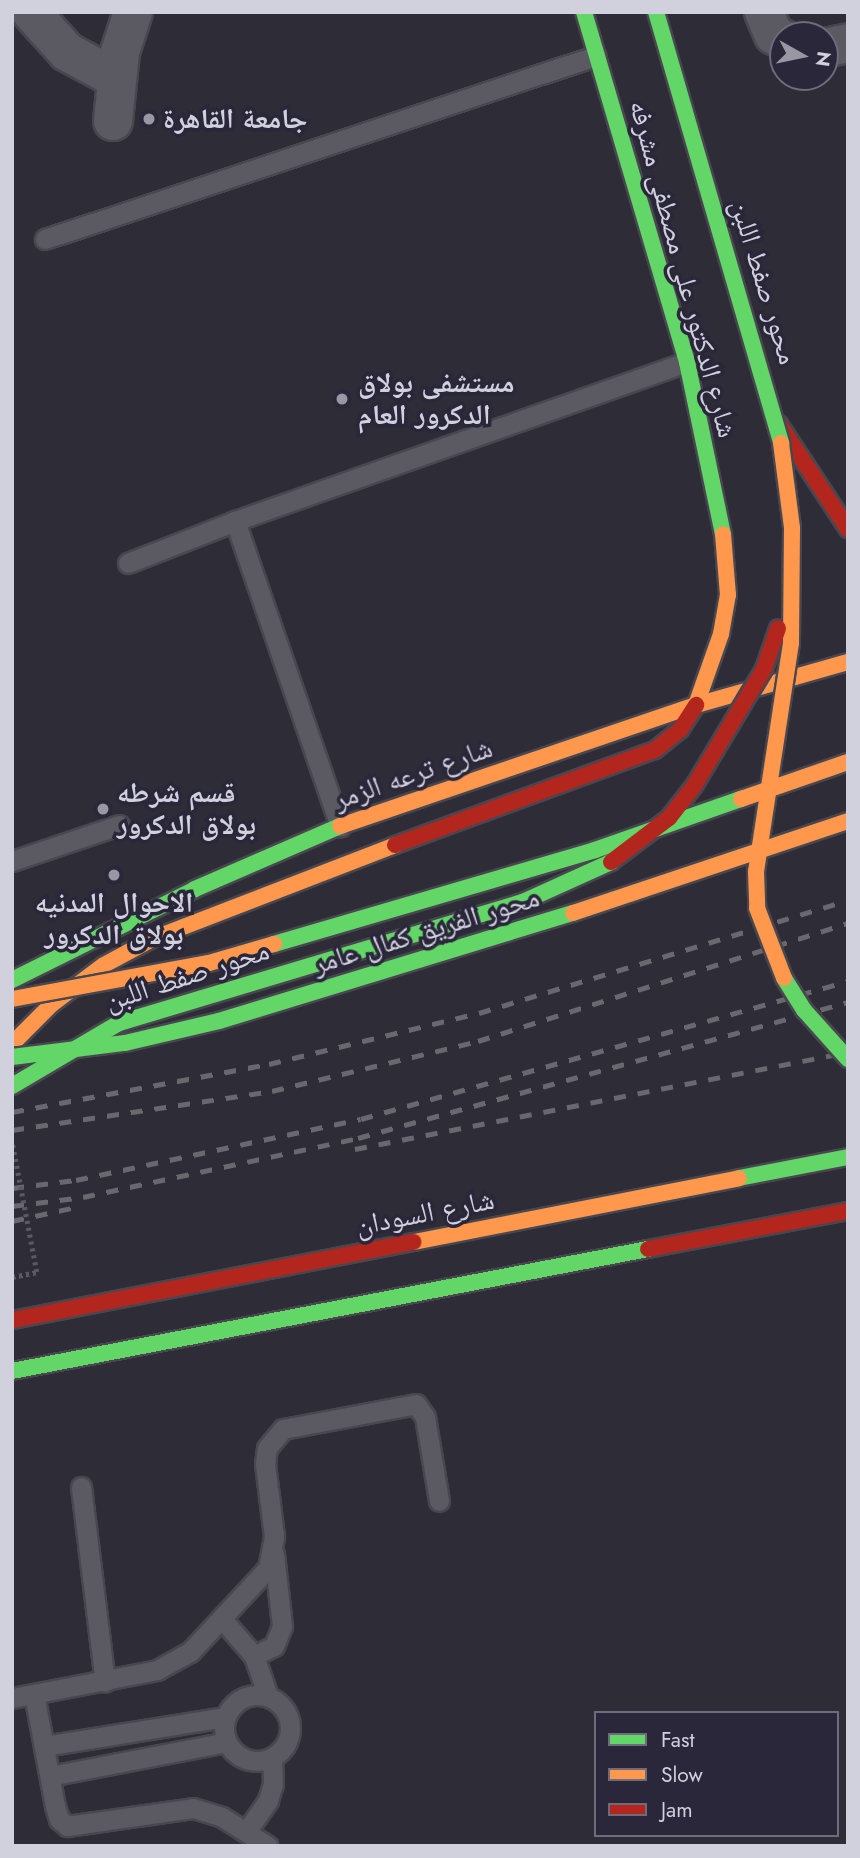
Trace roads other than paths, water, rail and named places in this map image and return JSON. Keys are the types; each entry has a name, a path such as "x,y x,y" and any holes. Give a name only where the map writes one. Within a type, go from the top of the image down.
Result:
{"main road":[{"name":"شارع الدكتور على مصطفى مشرفه","path":"12,1044 52,1004 104,965 152,939 354,860 621,764 671,739 696,705 721,634 728,595 726,547 687,362 584,12"},
{"name":"محور صفط اللبن","path":"656,12 779,425 794,573 792,643 756,871 757,908 784,978 804,1010 848,1059"},
{"path":"779,425 848,529"},
{"name":"محور صفط اللبن","path":"12,1086 82,1042 132,1018 524,901 600,871 669,818 732,728 764,668 794,573"},
{"name":"شارع ترعه الزمر","path":"12,980 195,889 340,826 696,705 848,662"},
{"name":"محور الفريق كمال عامر","path":"12,999 209,963 595,850 848,762"},
{"name":"محور الفريق كمال عامر","path":"12,1057 125,1043 219,1021 606,903 848,821"},
{"name":"شارع السودان","path":"12,1320 848,1157"},
{"path":"12,1371 848,1211"}],"street":[{"path":"31,12 67,52 115,78"},
{"path":"113,121 115,78 133,12"}],"lane":[{"path":"45,239 596,56"},
{"path":"128,563 234,521 687,362"},
{"path":"234,521 340,826"},
{"path":"12,861 119,825"},
{"path":"254,1656 274,1646 282,1626 265,1464 267,1448 283,1429 416,1404 425,1417 439,1501"},
{"path":"81,1487 106,1682"},
{"path":"12,1698 106,1682 174,1664 258,1582 274,1553"},
{"path":"222,1619 254,1656 268,1696"},
{"path":"34,1694 59,1819 67,1826 193,1808 222,1817 268,1846"},
{"path":"44,1746 226,1717 243,1698 268,1696 280,1703 290,1726 282,1750 272,1758 246,1759 227,1742 226,1717"},
{"path":"50,1776 227,1742"},
{"path":"246,1832 268,1800 273,1784 272,1758"}],"railway":[{"path":"12,1112 269,1064 479,1013 848,900"},
{"path":"12,1130 272,1091 478,1041 848,923"},
{"path":"12,1188 76,1180 361,1119 848,981"},
{"path":"12,1206 83,1197 358,1138 848,1002"},
{"path":"355,1149 848,1052"},
{"path":"12,1221 81,1206"}],"place":[{"name":"جامعة القاهرة","path":"149,119"},
{"name":"مستشفى بولاق الدكرور العام","path":"342,399"},
{"name":"قسم شرطه بولاق الدكرور","path":"103,809"},
{"name":"الاحوال المدنيه بولاق الدكرور","path":"114,875"}]}
